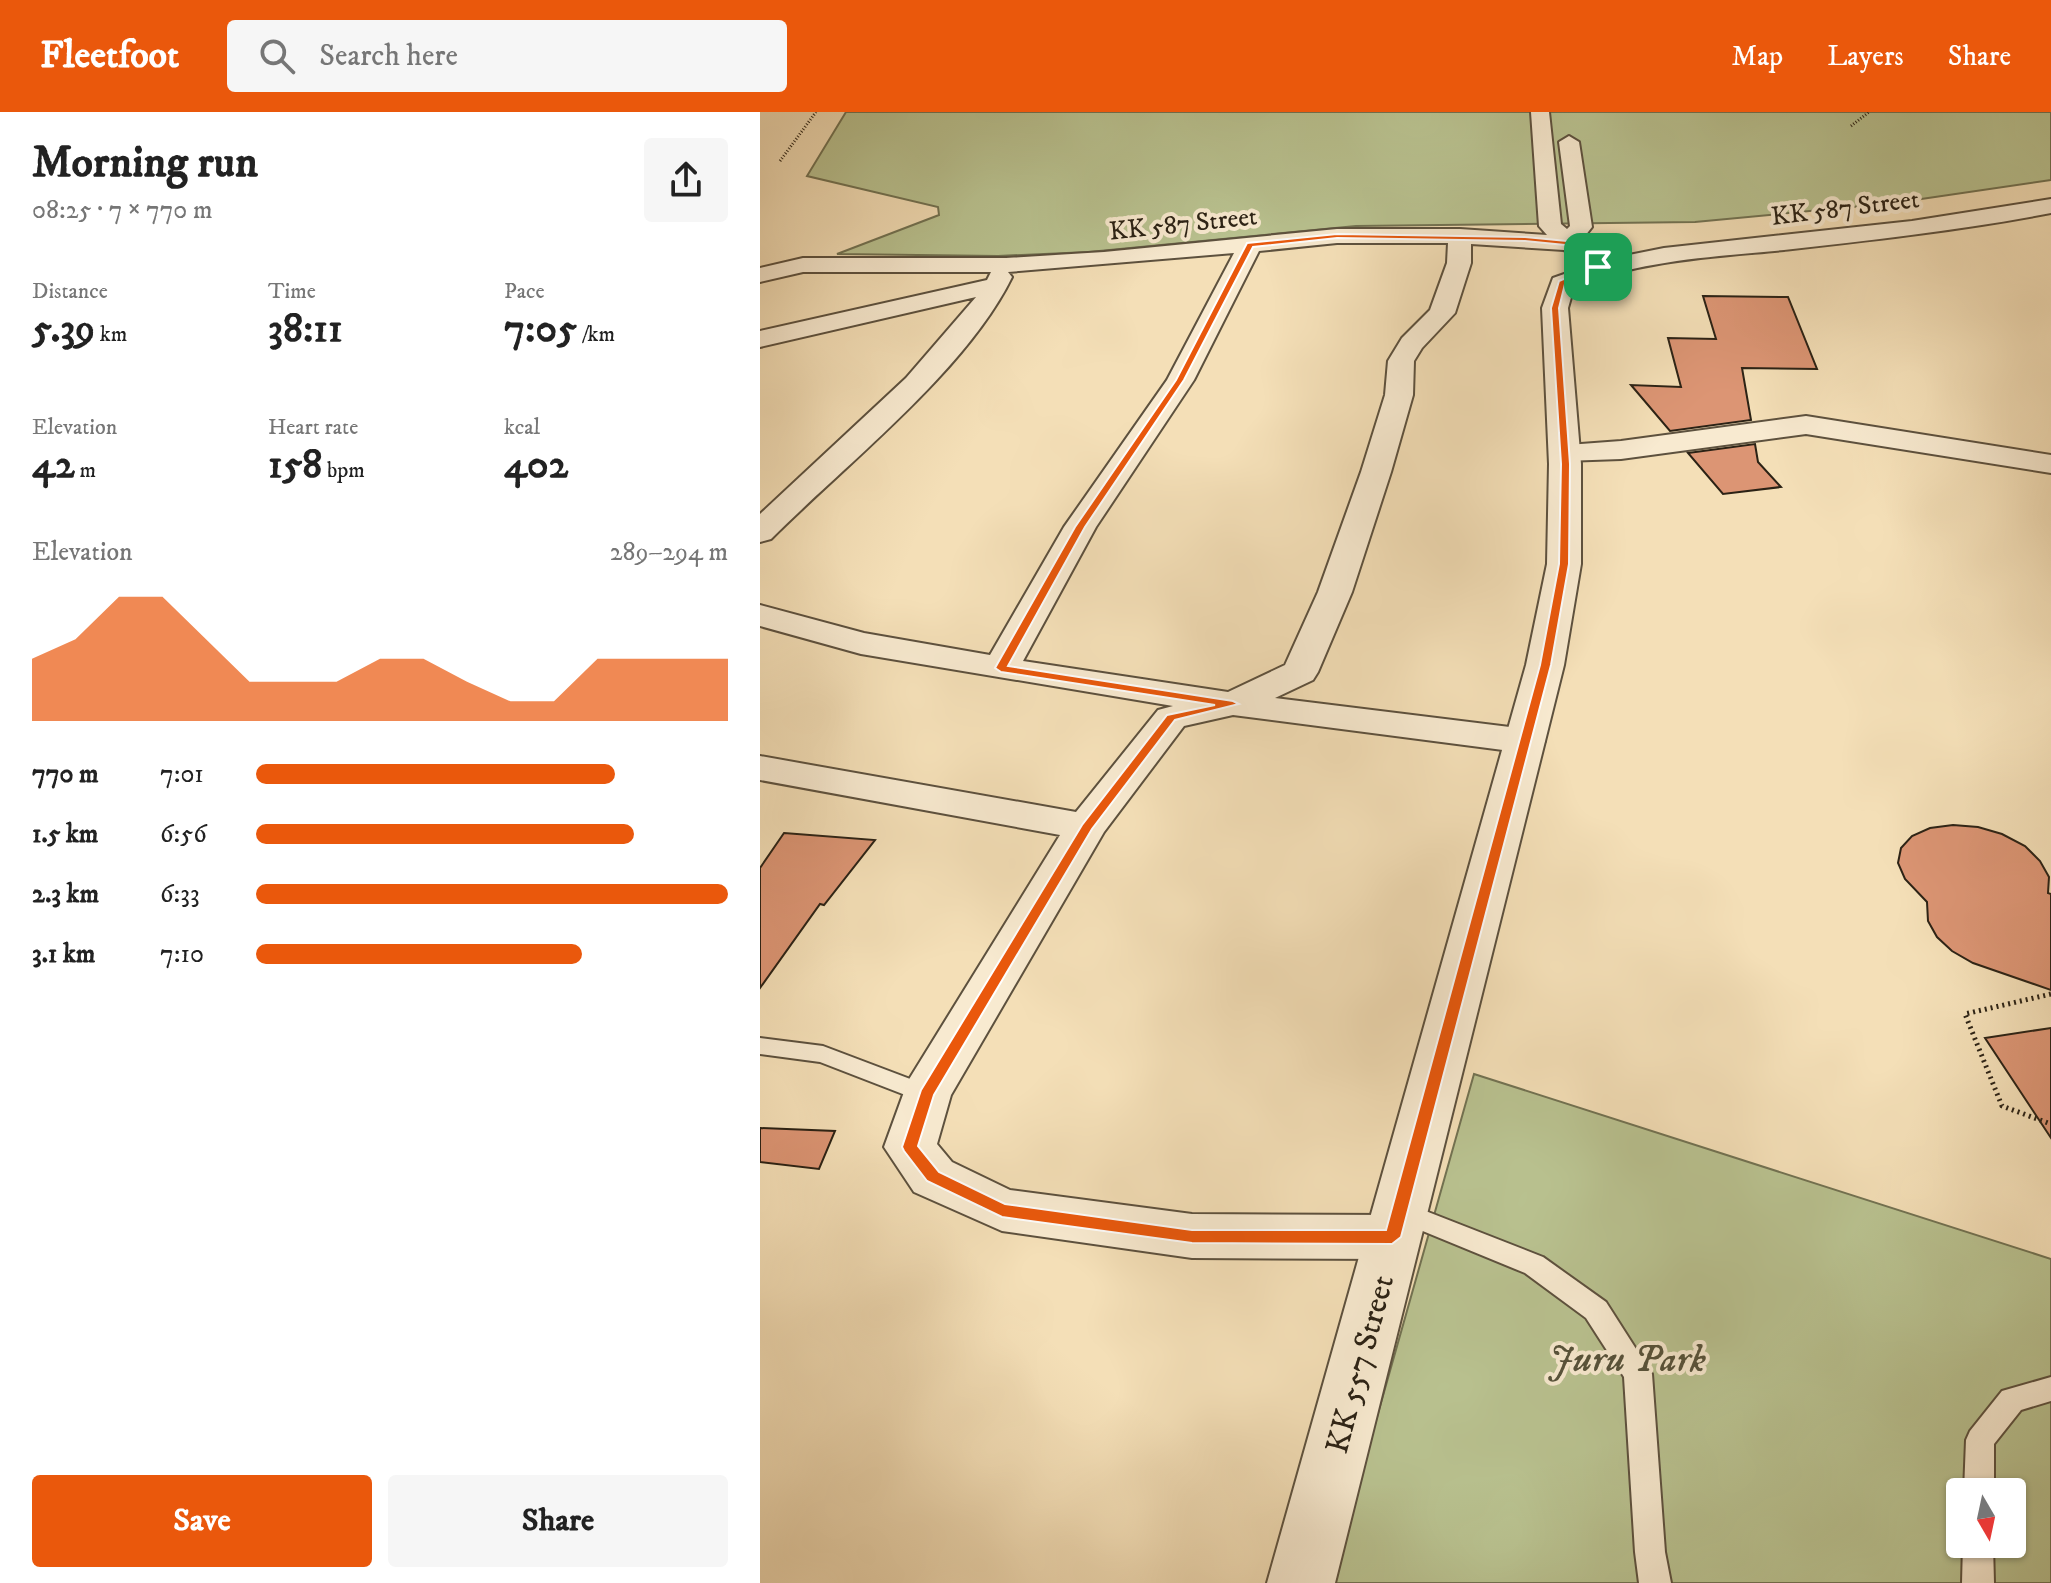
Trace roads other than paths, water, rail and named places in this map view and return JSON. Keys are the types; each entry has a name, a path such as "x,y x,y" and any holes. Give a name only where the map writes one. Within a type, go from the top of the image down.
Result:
{"street":[{"path":"1540,112 1550,226 1582,255"},
{"path":"1566,120 1582,255"},
{"name":"KK 587 Street","path":"760,275 803,265 1001,275 1337,236 1460,236 1582,255 1664,254 1899,230 2051,206"},
{"path":"1396,1223 1192,1236 1002,1210 933,1177 910,1147 926,1094 1086,827 1171,718 1233,704 1300,672 1335,592 1376,472 1399,395 1401,361 1411,344 1442,313 1459,263 1460,236"},
{"path":"1001,668 1080,527 1180,380 1250,245"},
{"name":"KK 557 Street","path":"1301,1583 1545,665 1564,564 1564,452 1555,308 1562,283 1582,255"},
{"path":"760,339 1001,275"},
{"path":"760,532 926,373 978,314 1001,275"},
{"path":"1564,452 1621,450 1806,425 2051,464"},
{"path":"760,615 861,643 1001,668 1233,704 1526,741"},
{"path":"760,768 1086,827"}],"lane":[{"path":"760,1046 823,1054 926,1094"},
{"path":"1396,1223 1534,1265 1596,1310 1638,1374 1650,1552 1655,1583"},
{"path":"1979,1478 1980,1440 2012,1400 2051,1389"},
{"path":"1978,1558 1978,1583"}],"park label":[{"name":"Juru Park","path":"1627,1358"}]}
